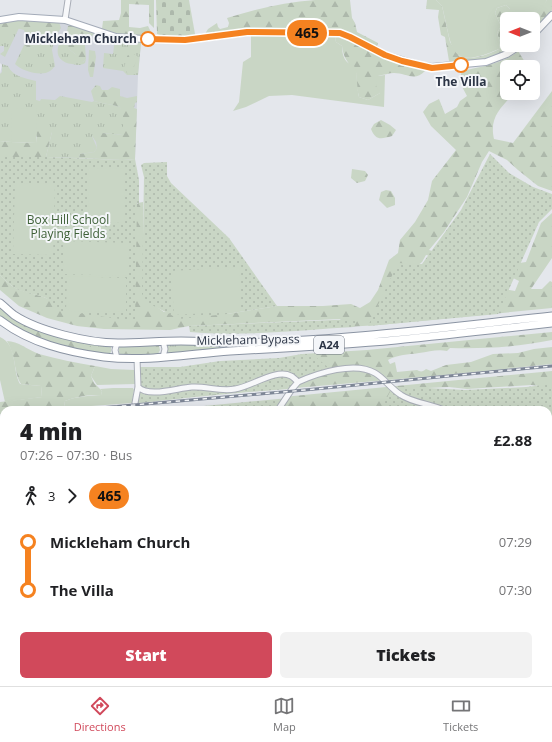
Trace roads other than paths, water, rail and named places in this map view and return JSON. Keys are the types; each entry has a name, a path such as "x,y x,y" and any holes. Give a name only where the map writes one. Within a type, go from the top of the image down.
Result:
{"highway":[{"name":"Mickleham Bypass","path":"0,303 29,323 55,332 80,338 117,343 163,341 236,343 302,340 552,316"},
{"name":"Mickleham Bypass","path":"0,320 21,335 39,342 92,355 117,358 163,357 397,340 552,323"}],"main road":[{"path":"540,28 552,15"},
{"path":"0,20 19,17 65,20 116,37 144,39 185,40 247,32 340,33 385,55 402,61 432,68 486,62 510,52"}],"street":[{"path":"65,20 68,0"},
{"path":"163,341 165,349 163,357"},
{"path":"117,343 115,350 117,358"},
{"path":"136,403 138,386 137,358"},
{"path":"281,406 298,382 317,374 350,368 364,368 376,373 402,395 433,406"},
{"path":"138,386 141,390 152,392 203,387 234,390 248,386 272,375 281,374 290,375 298,382"}],"railway":[{"path":"123,406 552,366"}],"place":[{"name":"Mickleham Church","path":"148,39"},
{"name":"The Villa","path":"461,65"}],"park label":[{"name":"Box Hill School Playing Fields","path":"68,227"}]}
